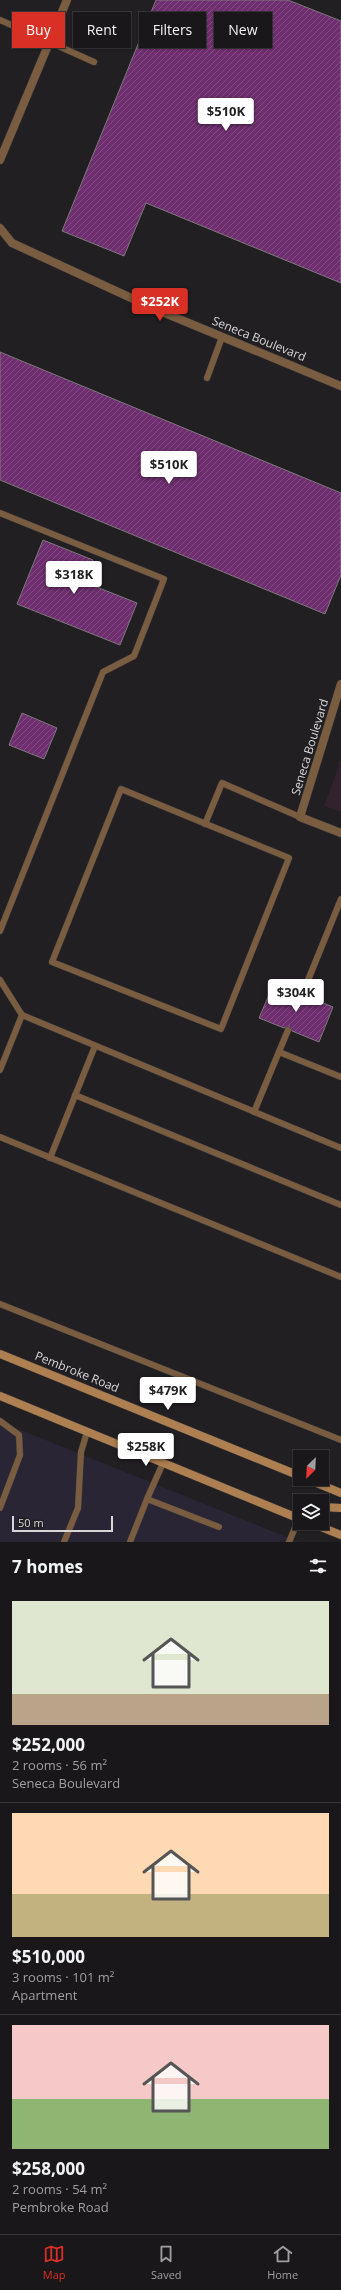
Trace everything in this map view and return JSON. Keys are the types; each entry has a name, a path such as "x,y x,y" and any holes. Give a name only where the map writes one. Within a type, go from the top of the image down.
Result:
{"main road":[{"name":"Pembroke Road","path":"0,1354 293,1473"},
{"path":"0,1396 293,1515"},
{"path":"324,1486 341,1493"},
{"path":"329,1507 341,1508"},
{"path":"328,1530 341,1535"}],"street":[{"path":"62,12 67,0"},
{"path":"0,160 47,48"},
{"name":"Seneca Boulevard","path":"0,228 12,243 155,309 341,386"},
{"name":"Seneca Boulevard","path":"300,817 341,684"},
{"path":"300,817 341,833"}],"lane":[{"path":"0,20 12,25"},
{"path":"65,48 94,62"},
{"path":"207,378 222,337"},
{"path":"0,513 164,579 134,656 103,672 0,931"},
{"path":"205,824 222,783 300,817"},
{"path":"121,789 205,824 289,858 221,1029 52,962 121,789"},
{"path":"302,994 341,899"},
{"path":"0,980 22,1015 341,1148"},
{"path":"0,1070 22,1015"},
{"path":"254,1112 288,1030"},
{"path":"50,1158 95,1046"},
{"path":"279,1052 341,1077"},
{"path":"75,1095 341,1205"},
{"path":"0,1137 341,1277"},
{"path":"0,1304 341,1440"},
{"path":"0,1421 19,1435 20,1455 0,1508"},
{"path":"64,1542 78,1508 81,1452 87,1432"},
{"path":"130,1542 163,1462"},
{"path":"147,1499 219,1527"},
{"path":"290,1542 295,1530"}],"shaded area":[{"path":"341,760 341,812 324,806"},
{"path":"1,1422 299,1542 0,1542"}],"building":[{"path":"156,0 288,0 341,21 341,283 146,203 124,256 62,231 139,42 139,48 206,48 206,12 151,12"},
{"path":"0,352 341,493 341,575 325,614 0,480"},
{"path":"43,540 93,560 84,582 137,603 120,645 17,604"},
{"path":"22,713 57,728 44,759 9,745"},
{"path":"274,983 298,993 301,999 306,996 333,1007 319,1042 292,1031 289,1026 284,1028 259,1018"}]}
